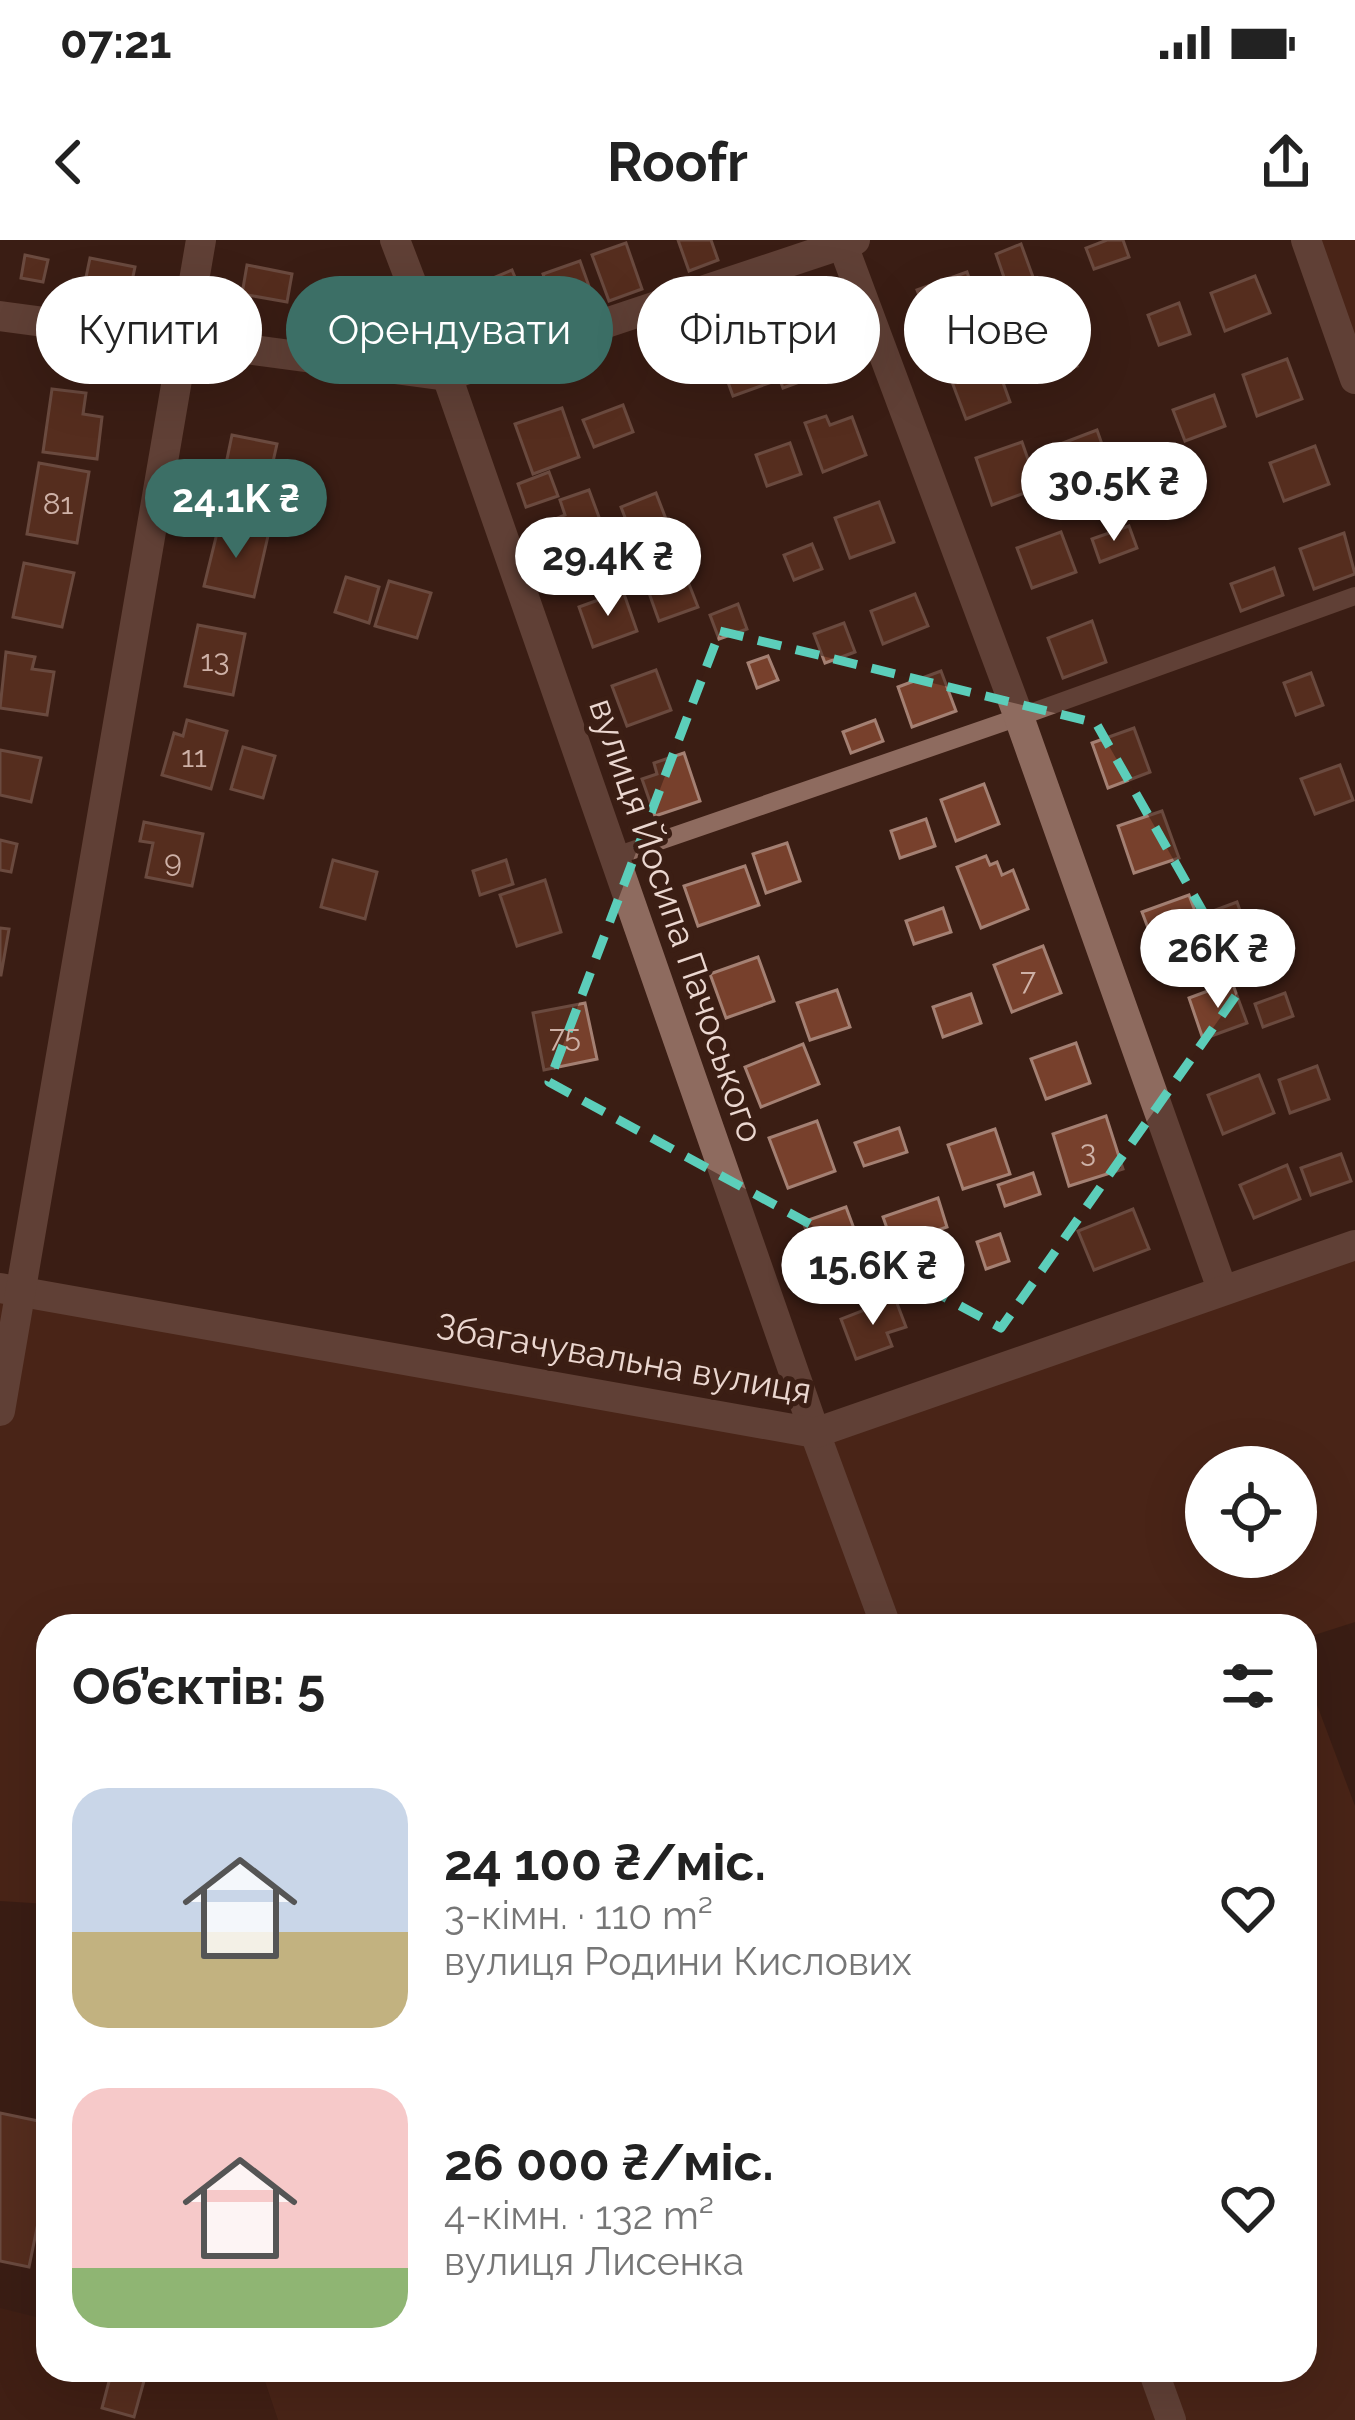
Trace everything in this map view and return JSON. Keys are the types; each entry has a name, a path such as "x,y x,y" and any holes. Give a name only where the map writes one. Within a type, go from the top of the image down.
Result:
{"street":[{"path":"194,276 201,240"},
{"name":"вулиця Йосипа Пачоського","path":"394,240 408,276"},
{"path":"1306,240 1355,379"},
{"path":"613,320 847,242 1222,1289"},
{"path":"0,316 36,321"},
{"path":"0,1411 10,1290 175,384"},
{"name":"вулиця Йосипа Пачоського","path":"450,384 882,1614"},
{"name":"Збагачувальна вулиця","path":"10,1290 815,1433 1355,1245"},
{"path":"1157,2382 1171,2420"}],"lane":[{"path":"614,857 1355,596"}],"highlighted area":[{"path":"720,631 1096,723 1244,984 1001,1328 549,1082"}],"shaded area":[{"path":"1306,240 1355,240 1355,379"},
{"path":"1355,1245 1355,1622 1317,1634 1317,1614 36,1614 36,1903 0,1901 0,1288 815,1433"},
{"path":"1317,1705 1355,1806 1355,2420 278,2420 265,2382 1317,2382"},
{"path":"0,2308 36,2317 36,2382 265,2382 278,2420 0,2420"}],"building":[{"path":"678,240 711,240 718,260 689,271"},
{"path":"1123,240 1129,257 1094,269 1086,248"},
{"path":"626,243 637,276 637,291 613,300 613,276 600,276 592,255"},
{"path":"1021,244 1033,276 1004,276 996,254"},
{"path":"25,255 48,260 44,276 36,276 36,281 21,278"},
{"path":"90,258 135,267 133,276 86,276"},
{"path":"580,261 585,276 544,276"},
{"path":"247,265 292,274 286,276 286,302 262,298 262,276 245,276"},
{"path":"1255,276 1270,313 1225,331 1211,293"},
{"path":"1179,303 1190,334 1159,345 1148,315"},
{"path":"1287,359 1302,399 1257,416 1243,375"},
{"path":"729,384 766,384 733,396"},
{"path":"953,384 1004,384 1010,402 966,419"},
{"path":"52,389 86,393 83,414 102,417 97,459 43,452"},
{"path":"1214,395 1225,426 1185,441 1173,410"},
{"path":"623,405 633,432 594,447 583,420"},
{"path":"562,408 579,457 533,474 515,424"},
{"path":"826,416 830,425 852,417 866,455 823,472 805,423"},
{"path":"1097,430 1110,467 1076,480 1063,443"},
{"path":"232,435 277,444 265,497 221,488"},
{"path":"1022,442 1038,488 992,505 976,458"},
{"path":"790,443 801,474 767,486 756,455"},
{"path":"1315,446 1329,484 1284,501 1270,463"},
{"path":"39,463 89,472 77,543 27,534"},
{"path":"549,472 558,496 526,507 518,484"},
{"path":"589,490 610,547 564,563 550,521 565,515 560,500"},
{"path":"656,493 669,527 634,541 621,507"},
{"path":"879,502 894,542 850,558 835,518"},
{"path":"219,525 268,536 254,597 204,586"},
{"path":"1129,526 1137,548 1100,562 1092,539"},
{"path":"1061,532 1076,572 1032,588 1017,548"},
{"path":"1344,533 1355,574 1314,589 1300,549"},
{"path":"812,544 822,569 794,580 784,555"},
{"path":"24,563 74,573 62,627 13,617"},
{"path":"1274,568 1283,595 1241,611 1231,584"},
{"path":"346,577 379,587 369,623 335,612"},
{"path":"687,579 698,607 659,621 649,593"},
{"path":"389,581 431,593 417,638 375,626"},
{"path":"623,591 637,631 593,647 579,607"},
{"path":"915,594 928,626 883,644 871,611"},
{"path":"738,604 747,629 719,639 710,615"},
{"path":"1092,621 1106,662 1063,678 1048,638"},
{"path":"844,623 855,652 825,663 814,634"},
{"path":"198,625 245,634 233,695 185,686"},
{"path":"6,652 35,657 32,669 54,672 47,715 0,708"},
{"path":"768,656 778,680 757,688 748,663"},
{"path":"656,670 671,710 627,726 612,686"},
{"path":"941,671 956,711 912,727 898,687"},
{"path":"1311,673 1323,705 1296,715 1284,683"},
{"path":"187,720 227,731 211,789 162,775 174,733 183,736"},
{"path":"875,720 883,741 851,753 843,732"},
{"path":"1134,728 1150,772 1108,788 1092,743"},
{"path":"243,747 275,756 263,798 231,789"},
{"path":"0,750 41,758 31,802 0,795"},
{"path":"684,753 700,801 655,816 642,779 657,774 654,763"},
{"path":"1340,765 1353,800 1315,814 1301,779"},
{"path":"984,784 999,824 956,841 941,800"},
{"path":"1162,811 1179,858 1134,873 1118,826"},
{"path":"926,819 935,846 900,858 891,831"},
{"path":"144,822 203,834 192,886 146,877 153,843 140,841"},
{"path":"0,840 17,844 11,872 0,870"},
{"path":"787,843 800,881 766,893 753,854"},
{"path":"986,856 990,865 997,862 1002,875 1013,870 1028,909 981,928 957,867"},
{"path":"333,860 377,872 365,919 321,907"},
{"path":"506,860 513,884 480,895 473,871"},
{"path":"745,866 759,905 698,926 684,886"},
{"path":"545,880 561,932 517,946 500,895"},
{"path":"1189,895 1207,943 1160,960 1142,912"},
{"path":"1237,902 1248,933 1216,945 1205,914"},
{"path":"943,908 951,932 914,944 906,921"},
{"path":"0,928 9,929 1,975 0,975"},
{"path":"1043,946 1061,993 1012,1012 994,965"},
{"path":"758,957 774,1001 726,1018 710,974"},
{"path":"1232,982 1247,1023 1203,1039 1189,998"},
{"path":"837,990 850,1027 810,1040 797,1003"},
{"path":"1285,993 1293,1016 1263,1027 1255,1004"},
{"path":"971,994 981,1023 943,1037 933,1007"},
{"path":"585,1003 597,1059 544,1070 533,1013"},
{"path":"1076,1043 1090,1083 1046,1099 1031,1059"},
{"path":"803,1044 819,1084 761,1107 745,1067"},
{"path":"1317,1066 1329,1099 1290,1113 1279,1080"},
{"path":"1259,1075 1274,1113 1223,1134 1208,1095"},
{"path":"1106,1116 1123,1169 1069,1186 1053,1134"},
{"path":"817,1121 835,1171 788,1188 769,1138"},
{"path":"899,1128 907,1152 864,1166 855,1143"},
{"path":"995,1129 1010,1174 963,1189 948,1145"},
{"path":"1341,1154 1351,1181 1311,1195 1301,1168"},
{"path":"1287,1165 1300,1199 1254,1218 1240,1185"},
{"path":"1033,1173 1040,1194 1005,1206 998,1185"},
{"path":"938,1198 947,1227 893,1245 883,1217"},
{"path":"846,1207 866,1261 823,1277 803,1222"},
{"path":"1133,1209 1149,1249 1094,1270 1078,1231"},
{"path":"1000,1234 1009,1261 986,1269 977,1242"},
{"path":"936,1255 946,1281 904,1296 895,1270"},
{"path":"895,1298 906,1327 887,1333 892,1346 856,1359 841,1319"},
{"path":"0,2113 36,2120 36,2233 29,2267 0,2261"},
{"path":"109,2382 144,2382 134,2417 102,2408"}]}
